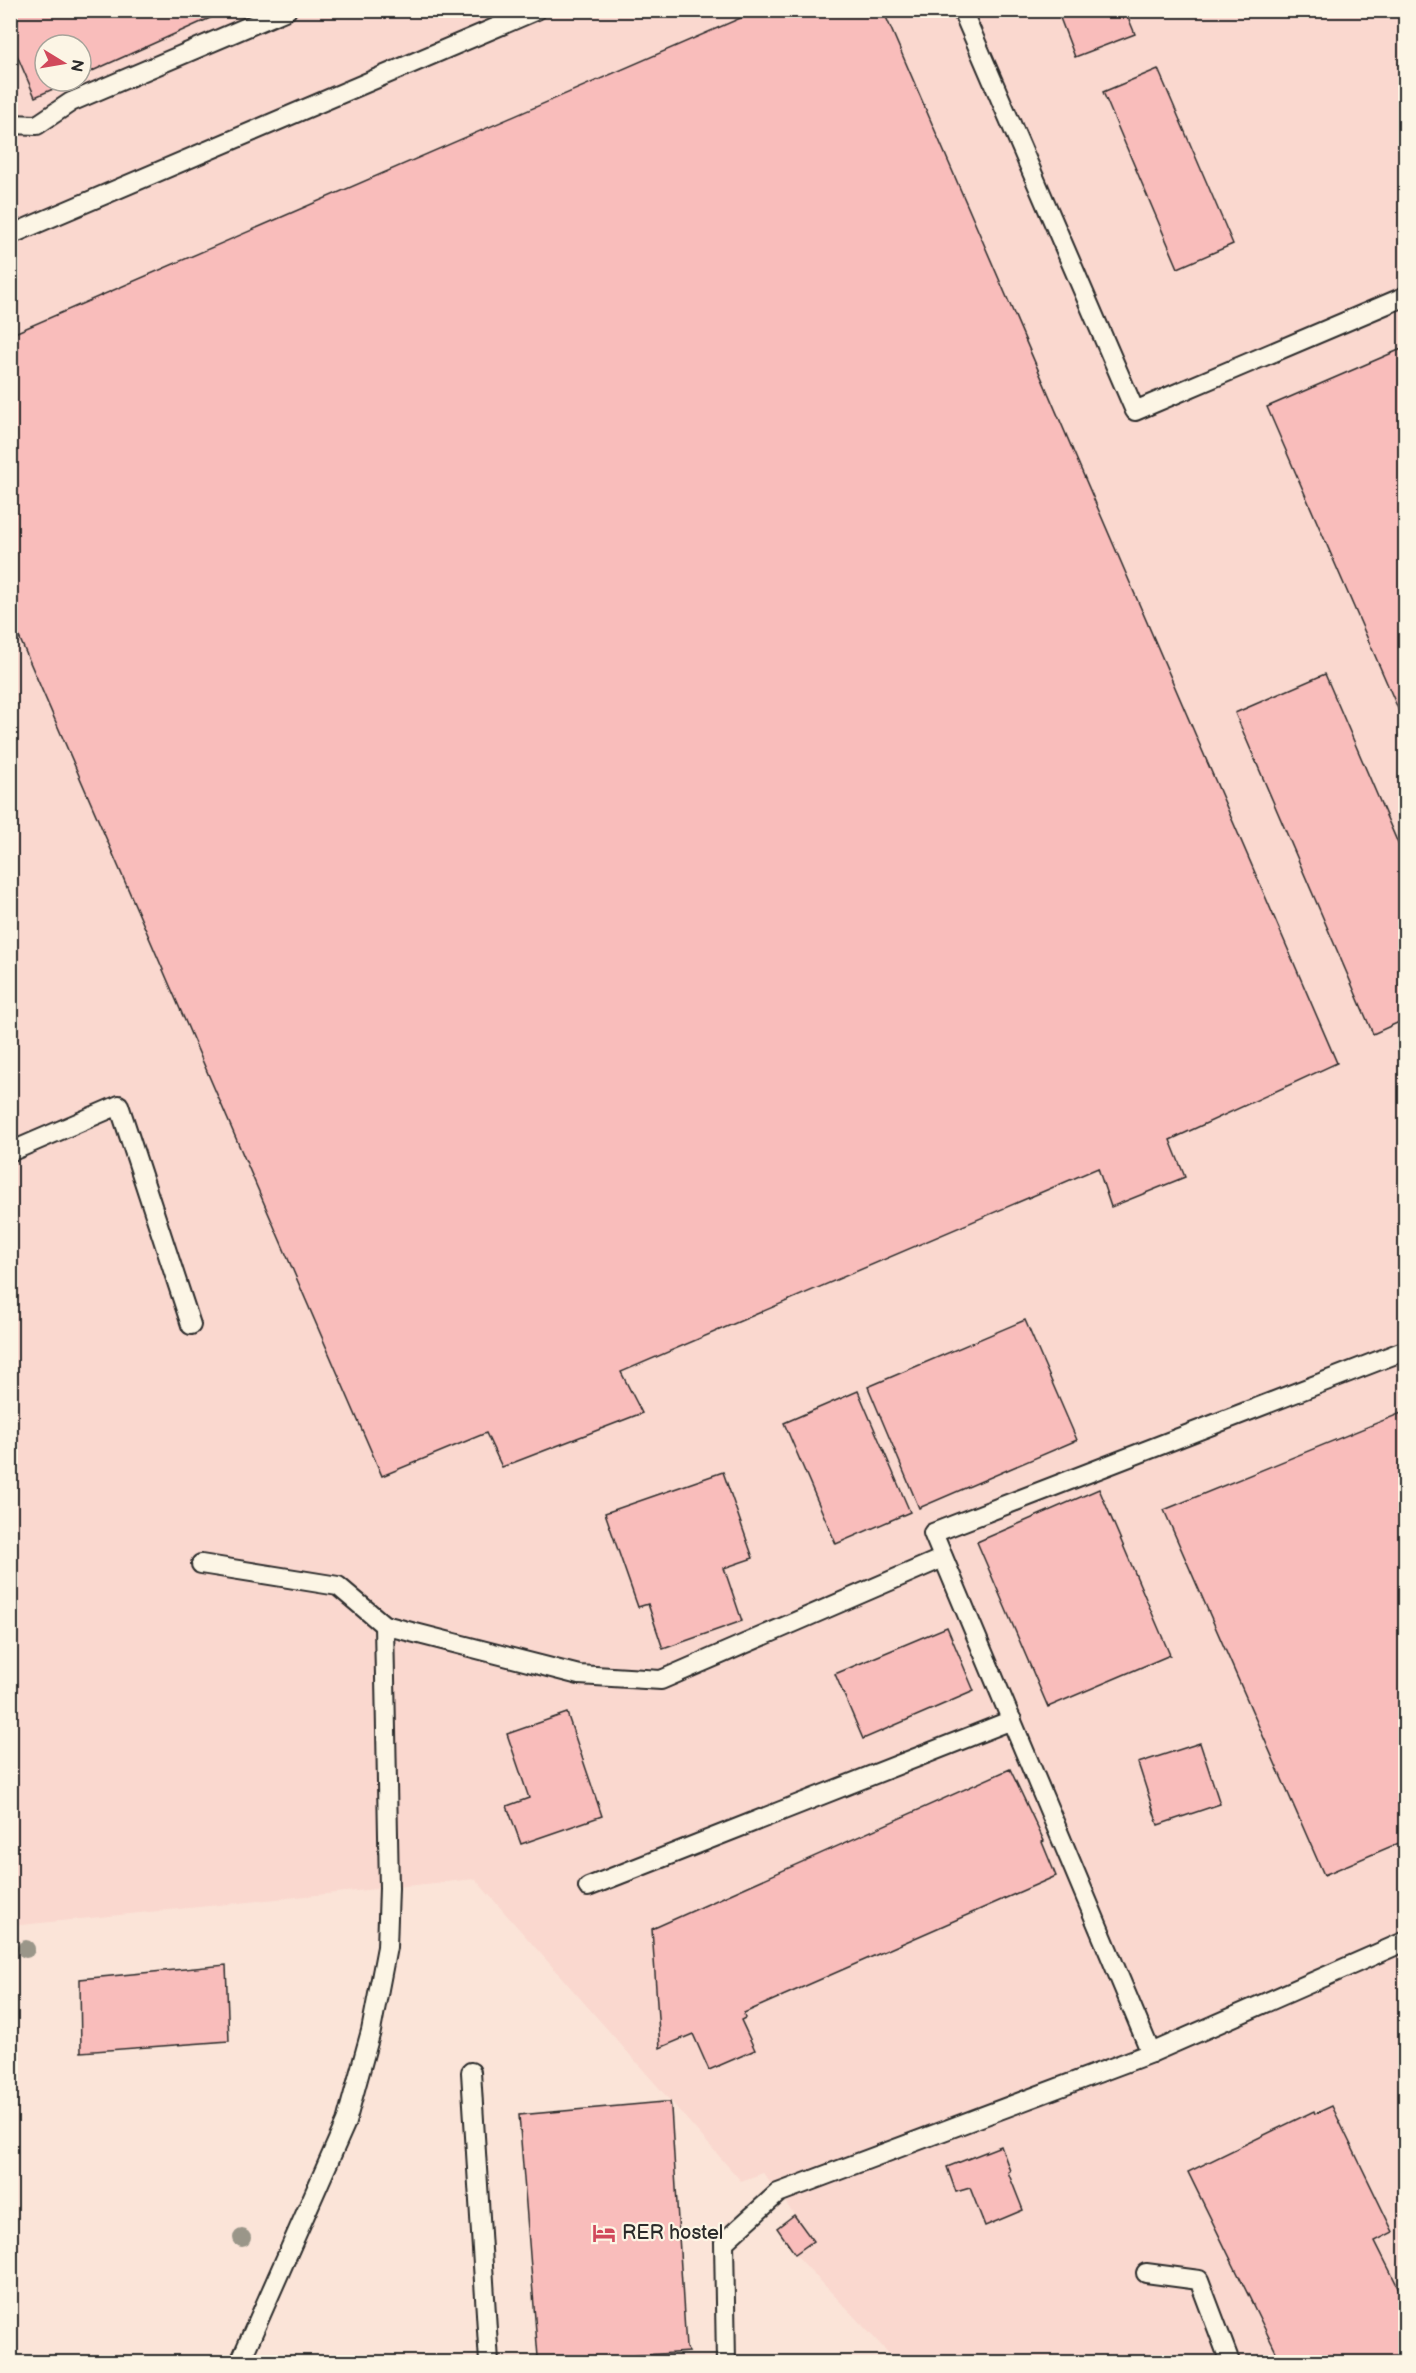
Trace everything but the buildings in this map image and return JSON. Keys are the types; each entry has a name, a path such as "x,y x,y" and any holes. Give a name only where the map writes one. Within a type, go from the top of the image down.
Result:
{"lane":[{"path":"10,124 37,125 71,102 287,10"},
{"path":"10,235 537,10"},
{"path":"962,10 1135,411 1406,296"},
{"path":"10,1152 119,1105 191,1325"},
{"path":"1151,2053 933,1533 1406,1350"},
{"path":"201,1564 338,1586 384,1625 579,1675 661,1680 943,1558"},
{"path":"240,2362 346,2122 371,2031 387,1947 389,1888 384,1625"},
{"path":"588,1887 1012,1720"},
{"path":"726,2362 724,2242 778,2193 1151,2053 1406,1941"},
{"path":"471,2072 489,2362"},
{"path":"1146,2273 1199,2280 1230,2362"}],"shaded area":[{"path":"11,11 1405,11 1405,2362 897,2362 795,2254 777,2228 794,2214 763,2173 741,2181 475,1879 11,1926"}],"place":[{"name":"RER hostel","path":"604,2233"}]}
